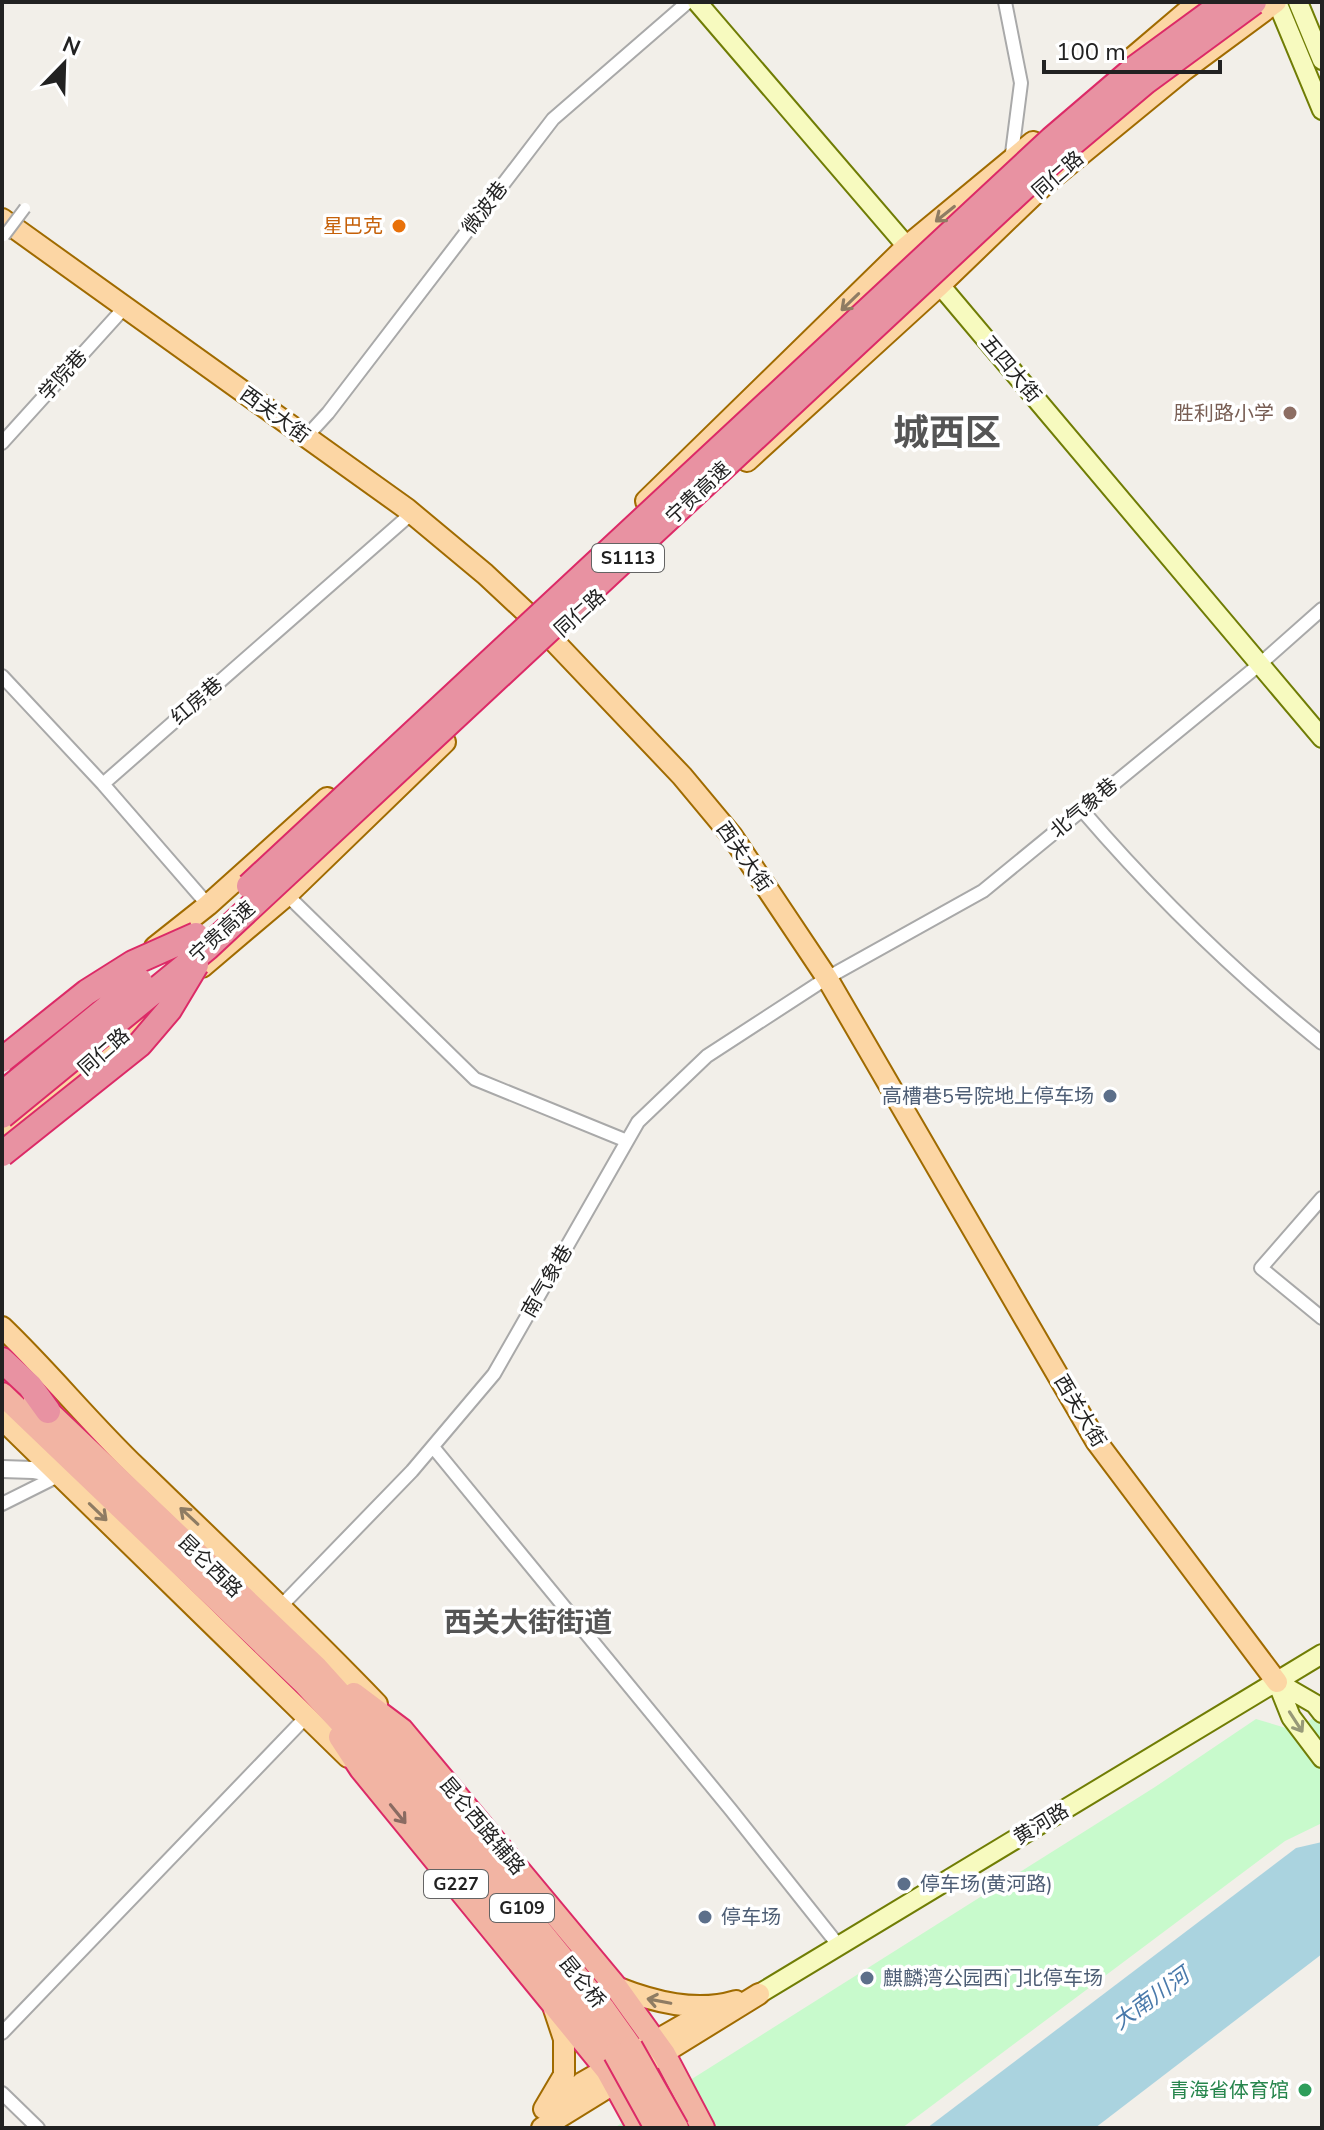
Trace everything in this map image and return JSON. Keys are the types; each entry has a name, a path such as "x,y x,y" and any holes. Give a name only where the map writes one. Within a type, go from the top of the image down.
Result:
{"highway":[{"name":"宁贵高速","path":"2,1094 201,941 1052,139 1135,68 1225,2"},
{"name":"宁贵高速","path":"2,1116 201,941 1063,151 1145,82 1254,2"},
{"path":"2,1060 87,992 133,963 201,941"},
{"path":"2,1154 140,1044 169,1010 201,941"},
{"path":"2,1360 30,1386 48,1411"},
{"name":"昆仑西路","path":"2,1369 48,1411 211,1594"},
{"name":"昆仑西路","path":"2,1394 211,1594 310,1675 403,1777"},
{"name":"昆仑西路辅路","path":"310,1675 402,1730 616,1987 659,2048 703,2128"},
{"name":"G227","path":"310,1675 361,1769 611,2075 639,2128"},
{"name":"昆仑桥","path":"403,1777 584,2010 615,2054 656,2128"},
{"name":"昆仑桥","path":"403,1777 604,2009 631,2047 677,2128"}],"main road":[{"name":"五四大街","path":"697,2 1322,738"},
{"name":"同仁路","path":"2,1072 208,905 529,615 906,247 1198,2"},
{"name":"同仁路","path":"2,1140 287,895 553,638 940,285 1045,184 1184,70 1276,2"},
{"path":"1276,2 1322,110"},
{"path":"1298,2 1322,60"},
{"name":"西关大街","path":"3,227 125,307 412,513 485,574 553,638 682,776 732,836 827,978 1096,1441 1277,1682 1291,1717 1322,1758"},
{"path":"2,1327 53,1376 136,1467 282,1605 402,1730"},
{"path":"2,1419 60,1475 211,1594 307,1716 361,1769"},
{"path":"211,1594 232,1631 274,1669 310,1675 298,1635 259,1598 214,1540"},
{"name":"黄河路","path":"759,1994 1322,1654"},
{"name":"西关大街","path":"1277,1682 1315,1704 1322,1713"},
{"path":"616,1987 642,1998 682,2006 717,2006 759,1994"},
{"path":"542,2128 611,2075 759,1994"},
{"path":"533,2128 564,2075 564,2039 552,2001"},
{"path":"659,2048 717,2006"},
{"path":"533,2128 582,2083 611,2075"}],"street":[{"name":"微波巷","path":"306,437 328,413 553,119 688,2"},
{"path":"1005,2 1021,83 1011,161"},
{"path":"3,227 25,208"},
{"name":"学院巷","path":"2,443 125,307"},
{"name":"红房巷","path":"103,784 412,513"},
{"name":"北气象巷","path":"827,978 983,891 1260,664 1322,609"},
{"path":"2,676 103,784 208,905"},
{"path":"1082,810 1127,862 1218,954 1322,1043"},
{"path":"287,895 475,1079 627,1141"},
{"name":"南气象巷","path":"282,1605 433,1447 494,1374 638,1122 707,1056 827,978"},
{"path":"1322,1198 1261,1268 1322,1318"},
{"path":"433,1447 839,1946"},
{"path":"2,1469 60,1475"},
{"path":"2,1504 60,1475"},
{"path":"2,2033 307,1716"},
{"path":"2,2093 38,2128"}],"green space":[{"path":"1322,1711 1322,1823 1285,1841 902,2128 614,2128 1155,1787 1256,1719 1296,1731"}],"water":[{"name":"大南川河","path":"1322,1842 1322,1954 1095,2128 927,2128 1296,1848"}],"place":[{"name":"星巴克","path":"399,226"},
{"name":"胜利路小学","path":"1290,413"},
{"name":"高槽巷5号院地上停车场","path":"1110,1096"},
{"name":"停车场(黄河路)","path":"904,1884"},
{"name":"停车场","path":"705,1917"},
{"name":"麒麟湾公园西门北停车场","path":"867,1978"},
{"name":"青海省体育馆","path":"1305,2090"}],"district":[{"name":"城西区","path":"947,433"},
{"name":"西关大街街道","path":"528,1623"}]}
